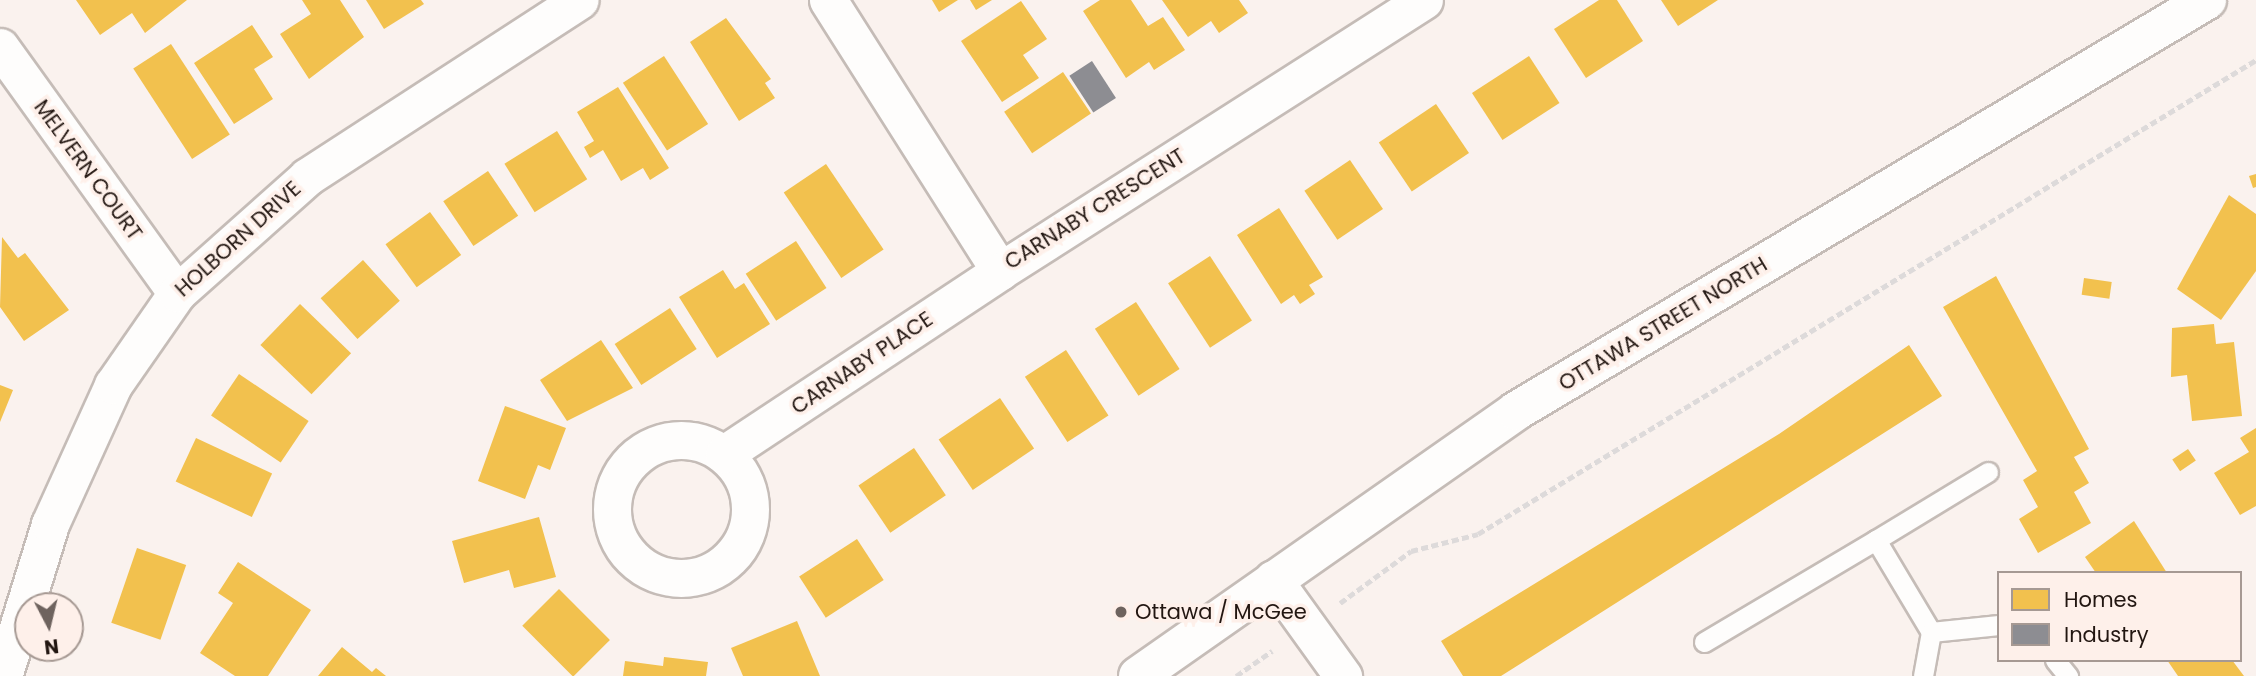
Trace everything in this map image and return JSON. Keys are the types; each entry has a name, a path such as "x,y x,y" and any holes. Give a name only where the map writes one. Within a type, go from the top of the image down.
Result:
{"main road":[{"name":"OTTAWA STREET NORTH","path":"1138,676 1516,411 2207,0"}],"street":[{"name":"HOLBORN DRIVE","path":"6,674 50,524 113,384 177,293 307,177 541,11 580,0"},
{"name":"CARNABY CRESCENT","path":"828,0 1000,271 1424,0"},
{"name":"MELVERN COURT","path":"0,47 177,293"},
{"name":"CARNABY PLACE","path":"724,454 1000,271"},
{"path":"1273,579 1343,676"}],"lane":[{"path":"1703,642 1988,472"},
{"path":"1876,540 1931,632 1923,676"},
{"path":"1931,632 1997,625"},
{"path":"2057,662 2068,676"}],"path":[{"path":"1340,603 1411,551 1478,534 2256,60"},
{"path":"1236,676 1272,651"}],"building: Homes":[{"path":"76,0 187,0 145,33 132,13 100,35"},
{"path":"302,0 340,0 364,37 309,79 280,34 311,14"},
{"path":"366,0 421,0 424,4 384,29"},
{"path":"932,0 958,0 939,12"},
{"path":"970,0 992,0 976,10"},
{"path":"1100,0 1131,0 1148,26 1163,17 1185,50 1154,70 1149,62 1126,78 1083,11"},
{"path":"1162,0 1239,0 1248,13 1219,33 1211,21 1188,37"},
{"path":"1599,0 1617,0 1643,41 1586,78 1554,29"},
{"path":"1661,0 1718,0 1678,26"},
{"path":"1021,1 1047,39 1023,55 1039,78 1002,102 961,41"},
{"path":"726,18 771,79 765,83 775,98 739,121 690,42"},
{"path":"252,25 273,57 254,69 273,99 234,124 194,63"},
{"path":"171,44 230,135 192,159 133,69"},
{"path":"664,56 708,124 667,151 623,83"},
{"path":"1529,56 1559,103 1502,140 1472,93"},
{"path":"1063,72 1091,113 1032,153 1004,112"},
{"path":"618,87 669,168 650,180 643,168 621,181 603,150 590,158 584,147 594,141 577,112"},
{"path":"1436,104 1469,153 1412,191 1379,143"},
{"path":"557,131 587,179 535,212 504,164"},
{"path":"1350,160 1383,209 1337,240 1304,191"},
{"path":"826,164 884,249 841,278 784,193"},
{"path":"488,171 518,216 473,246 443,201"},
{"path":"2256,174 2256,187 2253,188 2249,176"},
{"path":"2229,195 2256,214 2256,271 2221,320 2177,289"},
{"path":"1279,208 1323,277 1309,285 1315,294 1300,304 1294,295 1281,304 1237,235"},
{"path":"430,212 461,255 417,287 386,244"},
{"path":"2,237 18,258 25,253 69,310 24,341 0,307"},
{"path":"796,241 826,288 776,321 746,274"},
{"path":"1210,256 1252,321 1210,348 1168,283"},
{"path":"363,260 400,301 357,339 321,298"},
{"path":"723,270 735,289 744,283 770,324 717,358 679,297"},
{"path":"1996,276 2089,449 2074,457 2089,483 2074,492 2091,523 2038,553 2019,519 2038,507 2023,480 2037,471 1943,307"},
{"path":"2084,278 2112,282 2109,299 2082,295"},
{"path":"1136,302 1180,369 1138,396 1095,329"},
{"path":"300,304 351,353 311,394 260,345"},
{"path":"670,308 697,349 641,385 615,344"},
{"path":"2214,324 2216,344 2234,342 2242,416 2192,421 2187,375 2171,377 2172,328"},
{"path":"601,340 633,388 567,421 540,380"},
{"path":"1909,345 1942,396 1501,676 1463,676 1441,641 1779,434"},
{"path":"1066,350 1108,415 1067,442 1025,377"},
{"path":"239,374 309,421 281,462 211,415"},
{"path":"0,385 13,390 0,422"},
{"path":"1000,398 1034,449 973,490 939,439"},
{"path":"505,406 566,428 550,470 538,465 525,499 478,481"},
{"path":"2256,428 2256,506 2240,515 2214,473 2249,452 2240,438"},
{"path":"196,438 272,473 252,517 176,482"},
{"path":"914,448 946,495 890,533 858,485"},
{"path":"2188,449 2196,461 2180,471 2172,460"},
{"path":"539,517 556,577 514,588 509,570 464,583 452,541"},
{"path":"2134,521 2166,571 2095,571 2085,557"},
{"path":"857,539 884,580 826,618 799,577"},
{"path":"137,548 186,565 160,640 111,623"},
{"path":"238,562 311,610 268,676 235,676 200,653 233,603 218,593"},
{"path":"559,589 610,640 572,676 522,626"},
{"path":"797,621 820,676 743,676 731,648"},
{"path":"342,647 372,672 376,668 386,676 318,676"},
{"path":"664,657 708,662 706,676 623,676 625,661 663,666"},
{"path":"2168,662 2234,662 2244,676 2178,676"}],"building: Industry":[{"path":"1092,61 1116,98 1093,113 1069,76"}],"place":[{"name":"Ottawa / McGee","path":"1121,612"}]}
